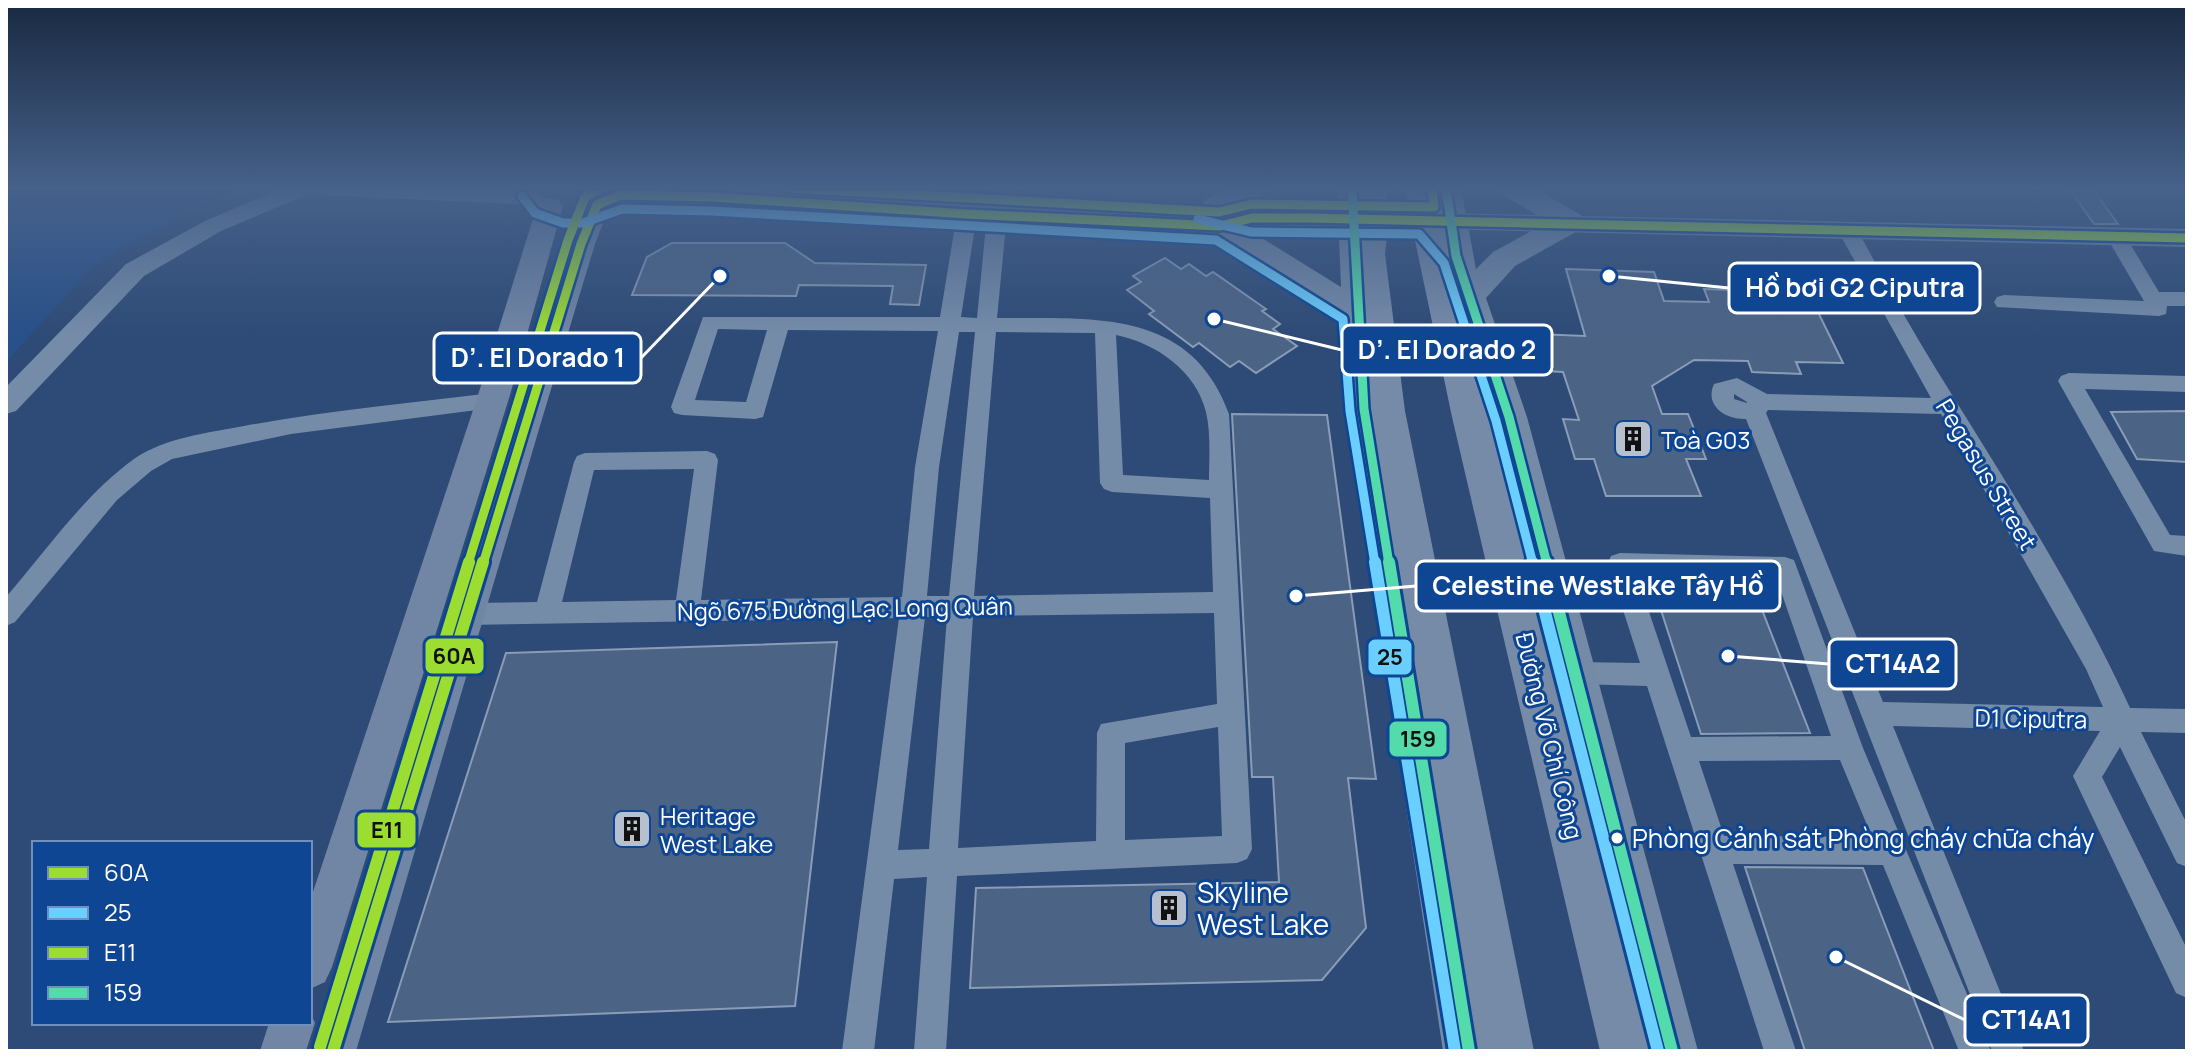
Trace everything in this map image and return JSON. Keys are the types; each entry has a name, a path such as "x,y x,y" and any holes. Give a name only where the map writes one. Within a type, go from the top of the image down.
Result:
{"highway":[{"path":"1361,237 1362,260 1387,411 1507,1051"},
{"name":"Đường Võ Chí Công","path":"1437,237 1627,1051"},
{"path":"1446,237 1456,256"}],"main road":[{"path":"312,961 492,401 531,237"},
{"path":"333,1051 576,259 589,237"},
{"path":"1249,237 1356,311"},
{"path":"1468,297 1504,259 1543,237"},
{"path":"2163,237 2187,238"},
{"name":"Đường Võ Chí Công","path":"1456,256 1509,417 1672,1051"},
{"path":"1362,260 1356,311 1364,409 1469,1051"},
{"path":"283,1051 291,1025"}],"street":[{"path":"6,404 135,270 193,237"},
{"path":"858,1051 883,865 927,467 963,237"},
{"path":"930,1051 961,606 995,237"},
{"name":"Pegasus Street","path":"1852,237 2097,664 2148,779 2187,853"},
{"path":"2004,302 2159,309 2117,237"},
{"path":"2153,299 2187,299"},
{"path":"779,323 755,411 682,407 710,322 1105,326 1135,330 1158,339 1201,377 1213,394 1218,414 1237,849 883,865"},
{"path":"1105,326 1112,483 1221,490"},
{"path":"2187,384 2069,381 2163,544 2187,546"},
{"path":"6,615 109,494 143,465 165,452 291,426 492,401"},
{"path":"1947,406 1757,406 1874,714 2008,1051"},
{"path":"547,613 585,462 707,460 687,610"},
{"path":"1780,1051 1620,563 1785,567 1849,748 1975,1051"},
{"name":"Ngõ 675 Đường Lạc Long Quân","path":"465,614 1226,602"},
{"path":"1576,673 1657,675"},
{"path":"1110,855 1111,733 1232,713"},
{"name":"D1 Ciputra","path":"1874,714 2187,721"},
{"path":"2122,720 2087,776 2187,982"},
{"path":"1681,749 1849,748"},
{"path":"1714,850 1892,851"}],"water":[{"path":"6,237 143,237 93,266 6,362"}],"building":[{"path":"672,243 785,243 815,263 926,265 919,305 890,304 893,286 799,285 796,296 632,295 647,257"},
{"path":"1165,258 1181,269 1189,264 1206,276 1213,272 1266,309 1262,311 1280,324 1273,329 1297,346 1256,373 1239,361 1230,367 1199,343 1193,347 1149,314 1154,311 1127,290 1141,282 1133,276"},
{"path":"1566,269 1654,272 1664,301 1709,302 1704,289 1764,291 1769,302 1814,304 1843,363 1796,362 1801,374 1752,372 1748,361 1694,360 1652,386 1662,414 1688,414 1706,459 1686,459 1701,496 1606,496 1594,459 1575,459 1563,419 1579,420 1563,372 1546,371 1536,334 1585,336"},
{"path":"2187,411 2187,462 2137,459 2111,412"},
{"path":"1232,414 1327,415 1376,779 1348,778 1366,928 1322,980 970,988 976,888 1279,882 1273,777 1252,777"},
{"path":"1650,576 1750,579 1810,733 1701,734"},
{"name":"Heritage West Lake","path":"837,642 795,1006 388,1022 506,653"},
{"path":"1745,867 1863,868 1934,1051 1805,1051"}],"transit line":[{"name":"E11","path":"320,1047 569,237"},
{"name":"60A","path":"333,1051 584,237"},
{"name":"25","path":"1160,237 1216,240 1343,319 1350,411 1455,1051"},
{"name":"159","path":"1355,237 1364,409 1469,1051"},
{"name":"25","path":"1422,237 1444,263 1496,421 1658,1051"},
{"name":"159","path":"1453,237 1456,256 1509,417 1672,1051"},
{"name":"60A","path":"2157,237 2187,238"}],"place":[{"name":"D’. El Dorado 1","path":"720,276"},
{"name":"Hồ bơi G2 Ciputra","path":"1609,276"},
{"name":"D’. El Dorado 2","path":"1214,319"},
{"name":"Toà G03","path":"1633,439"},
{"name":"Celestine Westlake Tây Hồ","path":"1296,596"},
{"name":"CT14A2","path":"1728,656"},
{"name":"Heritage West Lake","path":"632,829"},
{"name":"Phòng Cảnh sát Phòng cháy chữa cháy","path":"1617,838"},
{"name":"Skyline West Lake","path":"1169,908"},
{"name":"CT14A1","path":"1836,957"}]}
